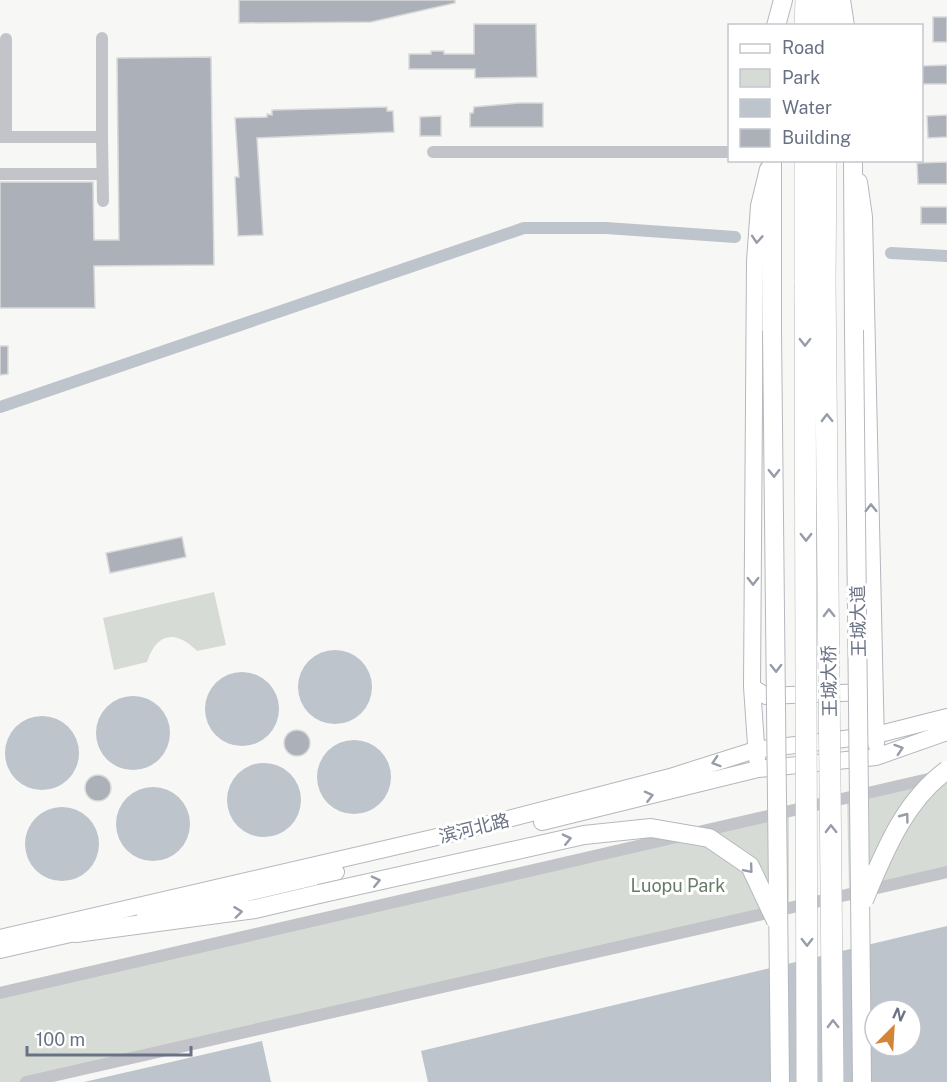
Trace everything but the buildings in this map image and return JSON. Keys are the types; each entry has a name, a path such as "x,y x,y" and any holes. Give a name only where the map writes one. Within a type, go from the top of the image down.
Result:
{"highway":[{"path":"805,24 806,0"},
{"path":"826,0 826,24"},
{"path":"805,162 815,282"},
{"path":"815,282 826,162"},
{"name":"王城大桥","path":"807,1082 815,282"},
{"name":"王城大桥","path":"815,282 833,1082"}],"main road":[{"path":"772,24 773,0"},
{"path":"777,24 783,0"},
{"path":"798,0 800,24"},
{"path":"838,24 840,0"},
{"path":"840,0 846,24"},
{"path":"846,24 848,0"},
{"path":"758,769 752,687 755,261 759,206 770,162"},
{"path":"771,162 780,1082"},
{"path":"815,282 831,162"},
{"path":"855,162 864,217 876,757"},
{"name":"王城大道","path":"855,162 854,330 862,1082"},
{"path":"752,687 766,696 865,692 875,685"},
{"name":"滨河北路","path":"0,938 454,833 670,777 755,750 876,735 947,717"},
{"name":"滨河北路","path":"0,950 758,769 876,757 947,732"},
{"path":"861,907 893,833 931,782 947,772"},
{"path":"76,933 255,909 584,835 651,828 709,838 750,866 780,927"}],"street":[{"path":"102,38 103,201"},
{"path":"6,39 3,137 102,137"},
{"path":"433,152 728,152"},
{"path":"0,174 102,174"},
{"path":"0,993 947,772"},
{"path":"26,1082 947,872"}],"green space":[{"path":"214,592 226,645 197,651 182,640 168,637 156,645 147,662 114,670 103,618"},
{"path":"947,774 947,872 849,894 847,797"},
{"name":"Luopu Park","path":"789,811 789,908 26,1082 0,1082 0,993"}],"water":[{"path":"335,650 349,653 361,661 369,673 372,687 369,701 361,713 349,721 335,724 321,721 309,713 301,701 298,687 301,673 309,661 321,653"},
{"path":"242,672 263,678 273,688 279,709 273,730 263,740 242,746 221,740 211,730 205,709 211,688 221,678"},
{"path":"133,696 154,702 164,712 170,733 164,754 154,764 133,770 112,764 102,754 96,733 102,712 112,702"},
{"path":"42,716 63,722 73,732 79,753 73,774 63,784 42,790 21,784 11,774 5,753 11,732 21,722"},
{"path":"354,740 368,743 380,751 388,763 391,777 388,791 380,803 368,811 354,814 340,811 328,803 320,791 317,777 320,763 328,751 340,743"},
{"path":"264,763 285,769 295,779 301,800 295,821 285,831 264,837 243,831 233,821 227,800 233,779 243,769"},
{"path":"153,787 174,793 184,803 190,824 184,845 174,855 153,861 132,855 122,845 116,824 122,803 132,793"},
{"path":"62,807 83,813 93,823 99,844 93,865 83,875 62,881 41,875 31,865 25,844 31,823 41,813"},
{"path":"947,926 947,1082 428,1082 421,1051"},
{"path":"262,1041 271,1082 84,1082"}],"waterway":[{"path":"0,407 524,228 606,228 735,237"},
{"path":"891,253 947,256"}]}
